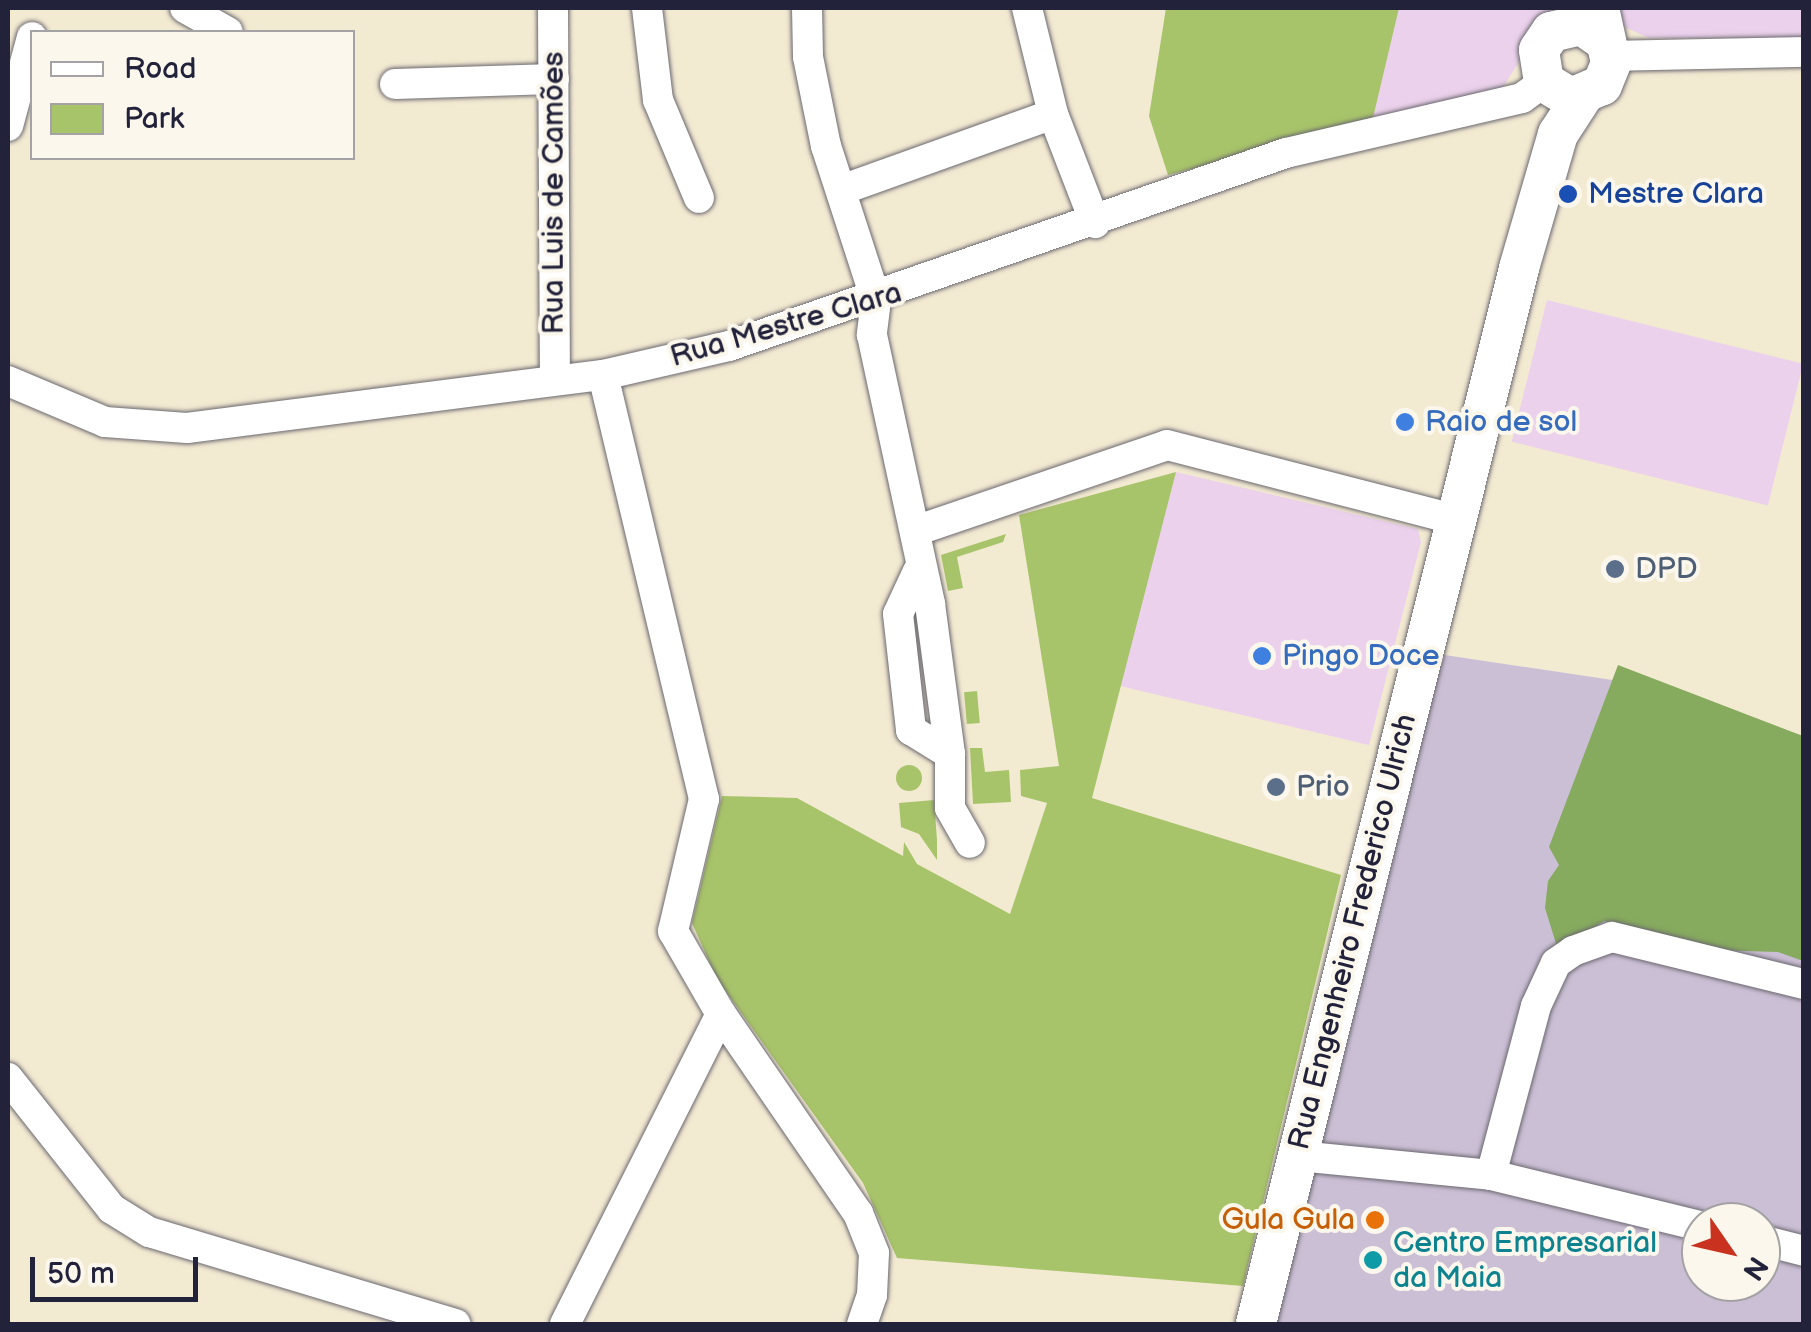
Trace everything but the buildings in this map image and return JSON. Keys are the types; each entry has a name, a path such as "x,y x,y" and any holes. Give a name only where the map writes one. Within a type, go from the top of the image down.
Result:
{"main road":[{"name":"Rua Engenheiro Frederico Ulrich","path":"1256,1324 1454,519 1558,134 1559,90 1537,61 1544,40 1594,27 1602,85 1559,90"}],"street":[{"path":"185,8 224,30"},
{"name":"Rua Luis de Camões","path":"553,8 555,378"},
{"path":"647,8 658,100 699,198"},
{"path":"806,8 814,97 876,300 872,335 915,531 918,571 898,614 911,730 950,754 950,808 970,843"},
{"path":"1027,8 1053,114 1095,222"},
{"path":"1594,27 1804,52"},
{"path":"8,126 30,46"},
{"path":"395,84 554,79"},
{"name":"Rua Mestre Clara","path":"8,381 105,422 187,428 555,378 604,375 729,346 876,300 1286,153 1559,90"},
{"path":"841,190 1053,114"},
{"path":"604,375 704,799 673,930 720,1014 858,1213 874,1253 872,1296 862,1324"},
{"path":"915,531 1167,446 1454,519"},
{"path":"1491,1176 1536,1006 1556,963 1573,951 1612,937 1804,984"},
{"path":"565,1324 720,1014"},
{"path":"8,1078 112,1209 149,1232 455,1324"},
{"path":"1298,1156 1491,1176 1681,1221"}],"shaded area":[{"path":"1396,8 1553,8 1500,92 1372,122"},
{"path":"1609,8 1803,8 1803,38 1649,38 1622,26"},
{"path":"1547,300 1803,364 1768,506 1512,442"},
{"path":"1176,472 1418,529 1421,542 1369,745 1120,686"},
{"path":"1438,654 1619,681 1803,748 1803,1324 1272,1324"}],"green space":[{"path":"1166,8 1399,8 1372,122 1168,175 1149,116"},
{"path":"1176,472 1092,798 1341,875 1243,1286 897,1258 863,1183 717,979 692,923 722,796 797,798 903,856 904,842 917,864 1010,914 1047,803 1021,796 1020,770 1059,766 1019,515"},
{"path":"1006,534 1003,542 957,557 963,588 948,591 941,555"},
{"path":"1618,665 1803,736 1803,961 1778,952 1708,950 1604,921 1558,950 1545,908 1548,881 1559,865 1549,847"},
{"path":"977,691 980,723 967,724 964,692"},
{"path":"970,748 982,748 985,772 1009,770 1011,802 973,804"},
{"path":"909,765 918,769 922,778 918,787 909,791 900,787 896,778 900,769"},
{"path":"934,800 937,860 919,834 901,827 899,803"}],"place":[{"name":"Mestre Clara","path":"1568,194"},
{"name":"Raio de sol","path":"1405,422"},
{"name":"DPD","path":"1615,569"},
{"name":"Pingo Doce","path":"1262,656"},
{"name":"Prio","path":"1276,787"},
{"name":"Gula Gula","path":"1375,1220"},
{"name":"Centro Empresarial da Maia","path":"1373,1260"}]}
